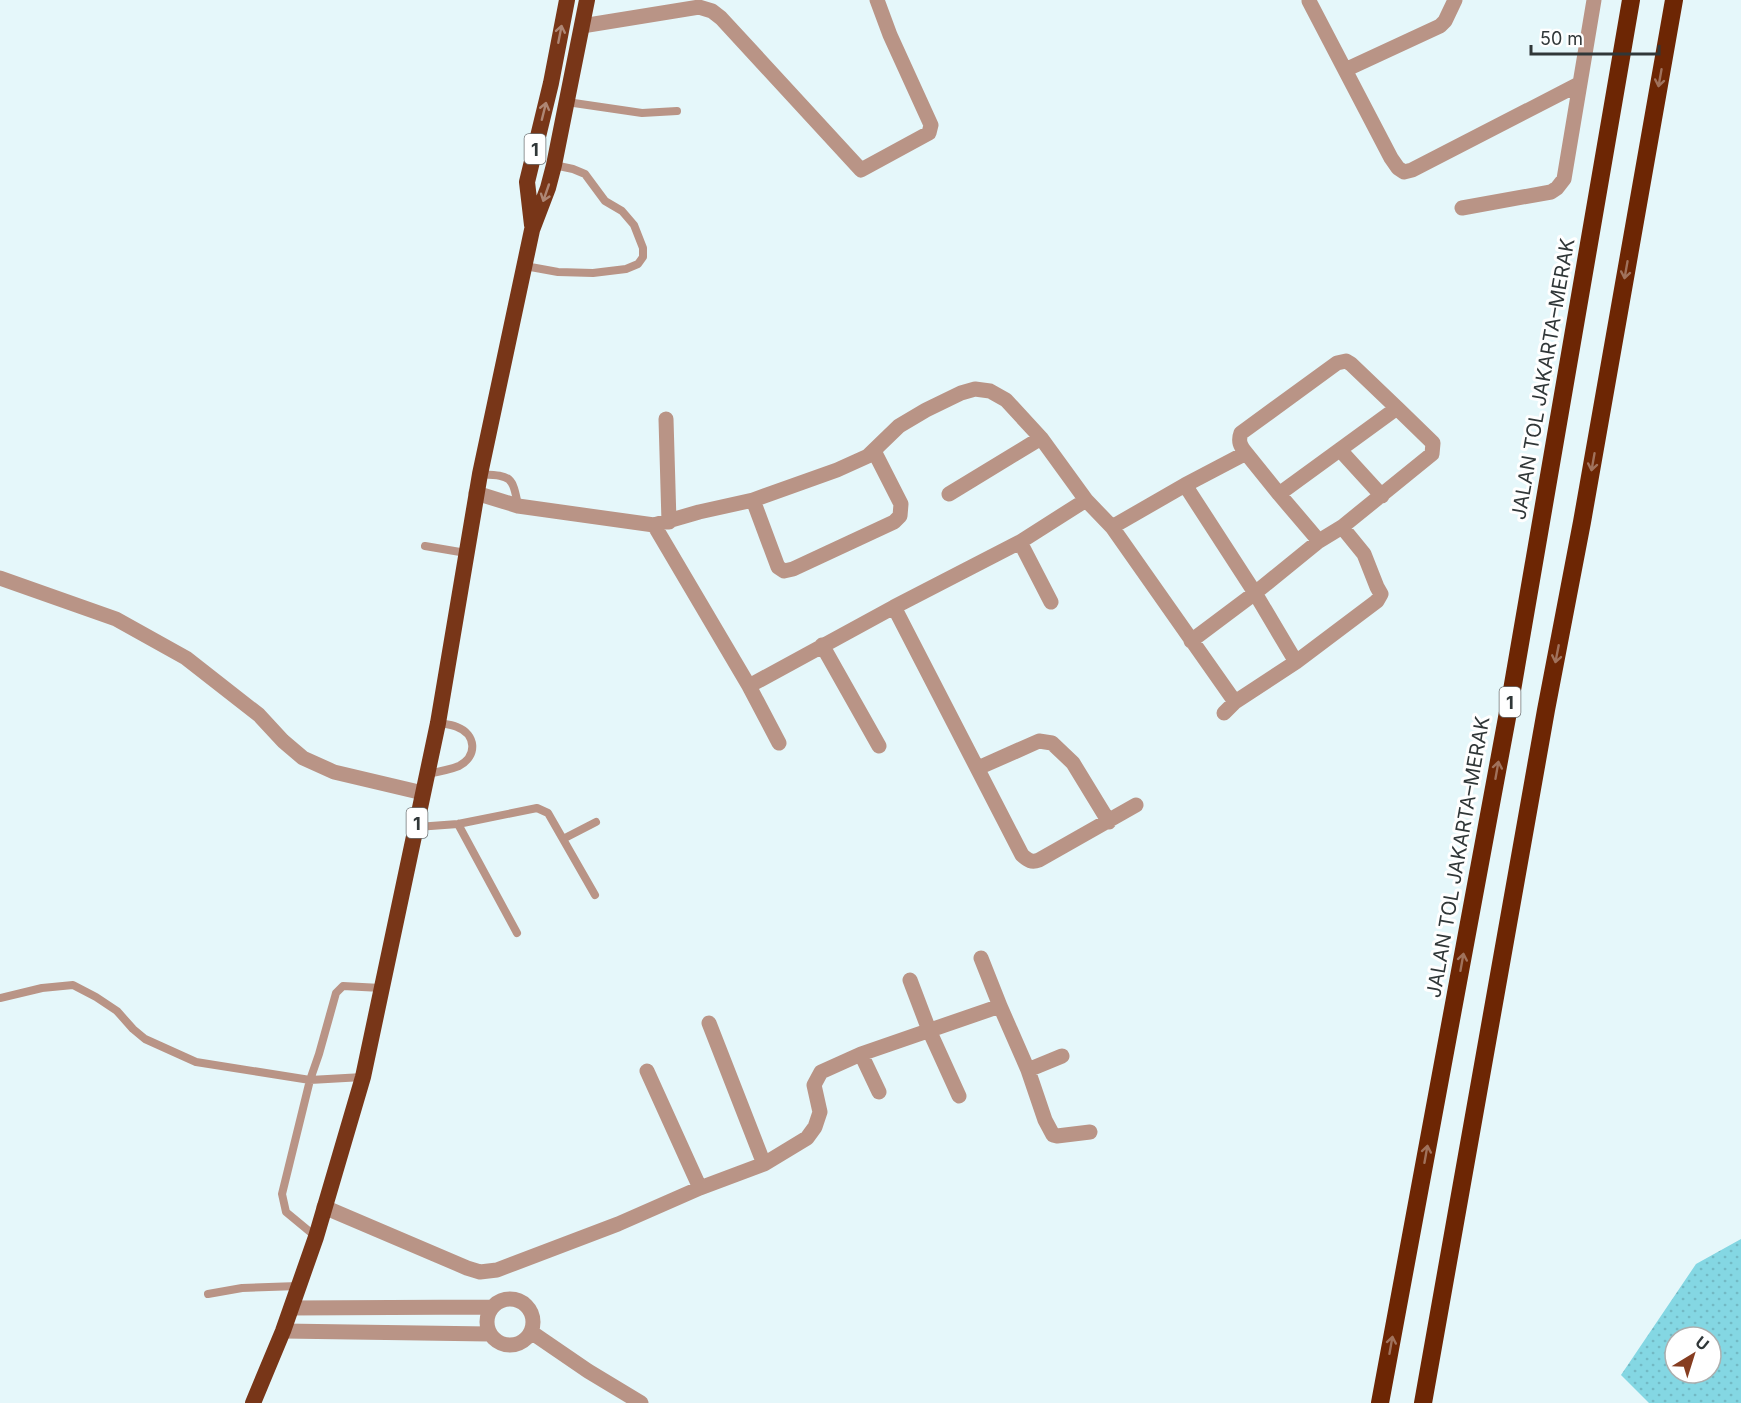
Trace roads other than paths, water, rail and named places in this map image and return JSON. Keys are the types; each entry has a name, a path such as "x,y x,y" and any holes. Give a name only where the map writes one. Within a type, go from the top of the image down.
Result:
{"highway":[{"name":"1","path":"532,230 527,182 551,83 567,0"},
{"name":"1","path":"253,1403 300,1286 363,1077 438,723 476,493 532,230 554,165 586,0"},
{"name":"JALAN TOL JAKARTA–MERAK","path":"1380,1403 1511,696 1631,0"},
{"name":"1","path":"1424,1403 1674,0"}],"street":[{"path":"582,26 699,7 712,11 861,170 929,133 932,125 890,34 878,0"},
{"path":"1345,70 1440,26 1445,21 1455,0"},
{"path":"1462,208 1551,192 1561,184 1564,179 1594,0"},
{"path":"1309,2 1391,158 1404,172 1412,170 1579,84"},
{"path":"1191,641 1255,594 1319,541 1342,527 1382,496 1432,454 1433,443 1346,361 1337,363 1241,433 1239,440 1241,447 1319,541"},
{"path":"476,493 518,506 662,523 753,500 837,470 868,456 899,426 926,410 961,393 975,389 990,391 1006,400 1041,438 1086,500 1112,527 1235,702"},
{"path":"1279,494 1397,408"},
{"path":"666,419 662,523 779,743"},
{"path":"949,494 1041,438"},
{"path":"1340,450 1382,496"},
{"path":"753,500 778,567 784,571 793,569 894,522 900,516 901,504 874,451"},
{"path":"1112,527 1246,453"},
{"path":"1185,486 1296,662"},
{"path":"749,686 822,645 1020,542 1086,500"},
{"path":"1224,713 1235,702 1296,662 1377,601 1381,594 1364,554 1342,527"},
{"path":"1020,542 1051,602"},
{"path":"0,578 116,619 186,658 259,715 283,741 303,758 334,772 423,793"},
{"path":"894,607 1022,855 1028,860 1034,862 1039,860 1136,805"},
{"path":"822,645 879,746"},
{"path":"978,768 1039,741 1052,743 1073,763 1109,822"},
{"path":"981,958 1053,1135 1090,1132"},
{"path":"910,980 929,1030 959,1096"},
{"path":"324,1207 377,1228 450,1262 480,1272 497,1270 596,1233 700,1188 764,1164 807,1138 815,1127 820,1113 814,1085 821,1072 861,1054 1000,1006"},
{"path":"709,1023 764,1164"},
{"path":"861,1054 879,1092"},
{"path":"1028,1070 1062,1056"},
{"path":"647,1071 700,1188"},
{"path":"291,1308 491,1307 505,1298 522,1301 532,1315 531,1332 520,1344 502,1345 489,1334 486,1320 491,1307"},
{"path":"283,1330 489,1334"},
{"path":"531,1332 588,1371 641,1403"}],"lane":[{"path":"567,102 642,113 677,111"},
{"path":"525,266 558,272 592,273 626,269 638,264 643,257 643,248 634,225 622,211 606,201 585,174 554,165"},
{"path":"480,474 501,475 508,478 513,484 518,506"},
{"path":"426,546 466,553"},
{"path":"427,774 461,765 470,758 473,749 472,740 464,730 438,723"},
{"path":"417,827 458,824 537,808 548,813 595,895"},
{"path":"563,839 596,822"},
{"path":"458,824 517,933"},
{"path":"0,998 42,988 73,986 117,1011 145,1039 196,1062 310,1080 363,1077"},
{"path":"316,1237 286,1212 282,1194 310,1080 336,993 343,986 383,988"},
{"path":"208,1294 242,1288 300,1286"}]}
